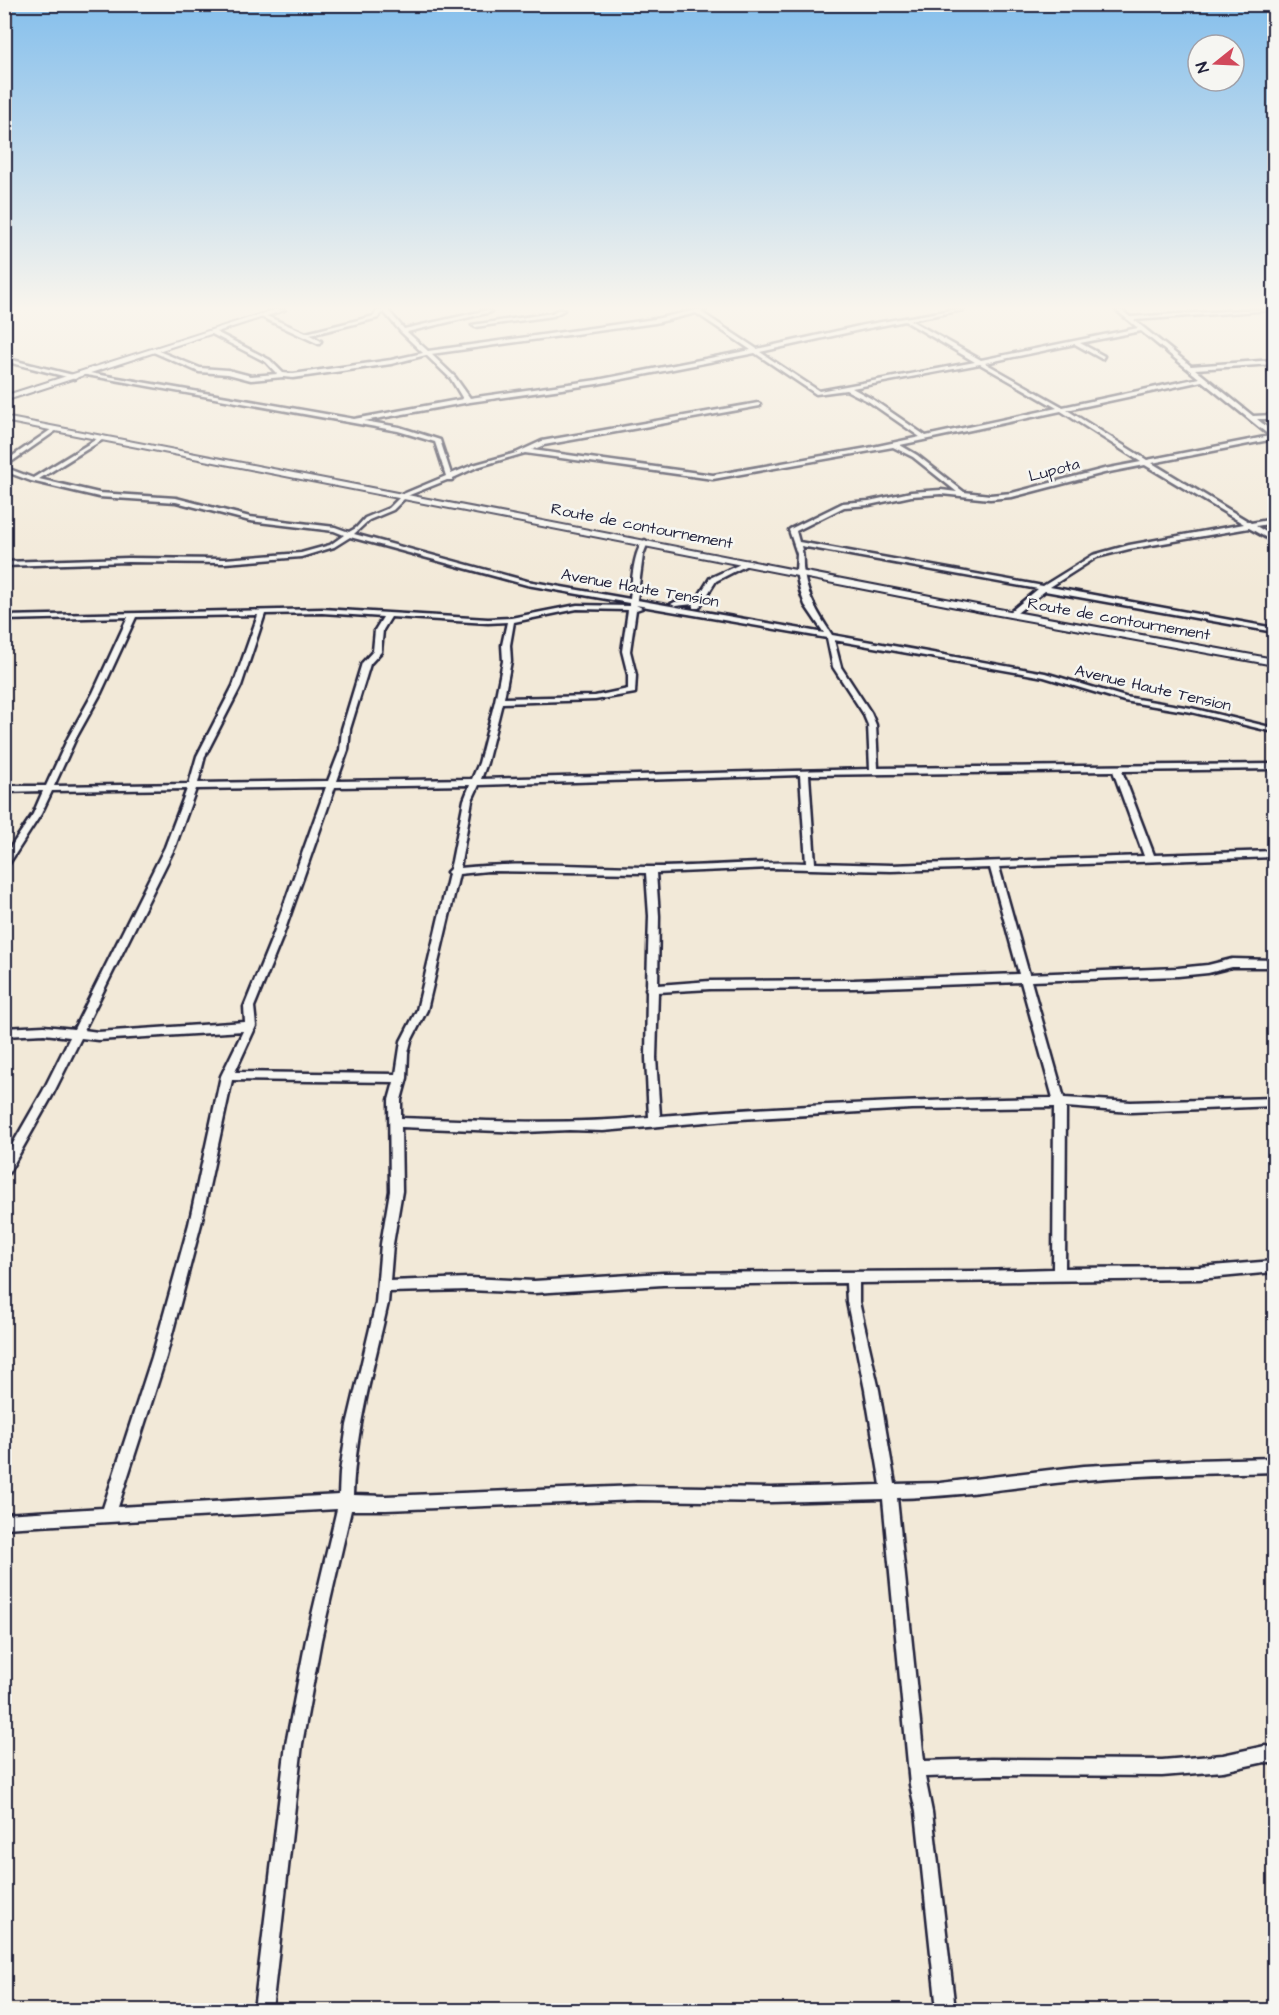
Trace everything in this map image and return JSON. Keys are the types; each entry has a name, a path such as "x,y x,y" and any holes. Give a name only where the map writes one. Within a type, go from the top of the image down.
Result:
{"street":[{"path":"254,404 405,430 436,440 450,478"},
{"path":"355,422 449,404"},
{"path":"876,404 924,437"},
{"path":"1052,404 1275,540"},
{"path":"524,451 709,478 893,444 1079,404"},
{"path":"1234,404 1275,437"},
{"path":"4,564 192,559 225,561 290,557 332,546 351,534 367,519 391,509 405,495 475,466 554,440 758,405"},
{"path":"1251,418 1274,417"},
{"name":"Route de contournement","path":"4,419 1013,614 1275,662"},
{"path":"4,465 54,430"},
{"name":"Lupota","path":"796,543 792,530 834,508 941,492 990,497 1012,495 1147,461 1275,437"},
{"path":"33,480 52,471 100,439"},
{"path":"893,444 915,456 964,494"},
{"name":"Avenue Haute Tension","path":"4,470 33,480 112,497 176,500 250,519 335,529 360,538 503,574 522,581 634,605"},
{"path":"1013,614 1044,588 1095,556 1275,521"},
{"path":"499,701 595,698 631,692 632,675 626,651 640,555 645,542"},
{"path":"874,772 872,725 867,712 837,667 830,638 809,605 800,572 801,564 796,543 1275,630"},
{"path":"693,611 713,580 749,562"},
{"path":"6,620 322,611 488,621 511,620 577,607 662,605 700,601"},
{"name":"Avenue Haute Tension","path":"662,605 830,638 1045,675 1124,699 1191,710 1275,730"},
{"path":"4,1171 77,1034 166,855 193,786 201,756 237,686 262,613"},
{"path":"108,1516 159,1357 195,1224 226,1076 251,1026 249,1007 277,938 344,750 346,729 366,663 377,652 379,630 389,614"},
{"path":"4,865 37,814 72,738 98,693 133,615"},
{"path":"263,2010 272,1950 289,1779 298,1724 346,1502 347,1472 354,1425 378,1328 387,1244 396,1191 395,1100 401,1078 406,1041 422,1010 452,872 457,861 468,800 476,782 499,701 507,661 506,645 511,620"},
{"path":"4,789 476,782 804,772 1275,766"},
{"path":"1117,769 1149,858"},
{"path":"804,772 812,866"},
{"path":"452,872 488,868 651,870 812,866 891,868 1275,854"},
{"path":"993,863 1060,1102 1059,1274"},
{"path":"651,870 654,916 651,989 654,1120"},
{"path":"651,989 710,985 854,984 1024,976 1190,972 1232,963 1275,963"},
{"path":"4,1032 44,1030 98,1036 251,1026"},
{"path":"226,1076 401,1078"},
{"path":"395,1122 525,1127 603,1126 654,1120 799,1110 1060,1102 1131,1107 1275,1102"},
{"path":"383,1287 469,1284 525,1287 663,1279 1199,1273 1275,1267"},
{"path":"852,1278 853,1302 872,1390 889,1492 917,1769 924,1812 946,2010"},
{"path":"4,1521 279,1504 386,1503 638,1493 771,1495 889,1492 968,1488 1084,1473 1275,1465"},
{"path":"917,1769 1162,1768 1223,1763 1265,1754 1275,1756"}]}
